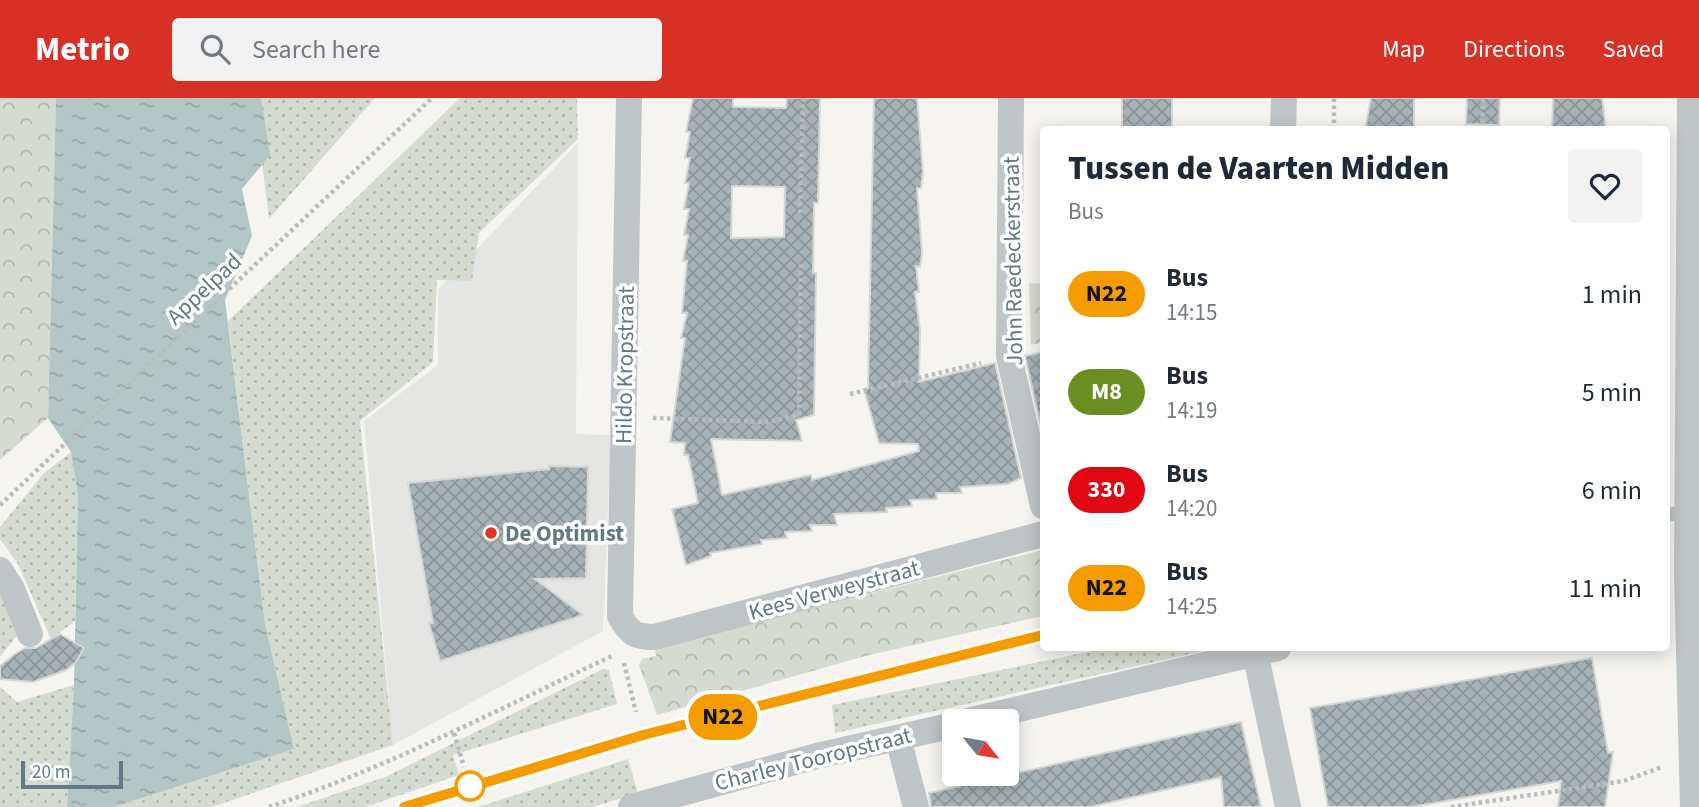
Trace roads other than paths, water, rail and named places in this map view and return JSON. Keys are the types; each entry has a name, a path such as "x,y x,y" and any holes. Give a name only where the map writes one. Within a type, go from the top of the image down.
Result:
{"street":[{"name":"Hildo Kropstraat","path":"624,640 620,616 629,98"},
{"name":"John Raedeckerstraat","path":"1011,98 1009,356 1040,493"},
{"path":"1283,126 1284,98"},
{"path":"1690,98 1684,575 1693,807"},
{"name":"Kees Verweystraat","path":"624,640 654,637 1040,535"},
{"path":"0,570 12,589 30,634"},
{"path":"1019,709 1263,651"},
{"path":"1267,651 1288,807"},
{"name":"Charley Tooropstraat","path":"631,807 817,756 942,727"},
{"path":"898,738 916,807"}],"lane":[{"path":"405,807 643,735 1040,636"}],"water":[{"path":"56,98 261,98 270,155 242,189 252,236 225,300 265,624 294,749 114,807 67,807 74,685 78,495 71,452 48,418"}],"place":[{"name":"De Optimist","path":"491,533"}]}
